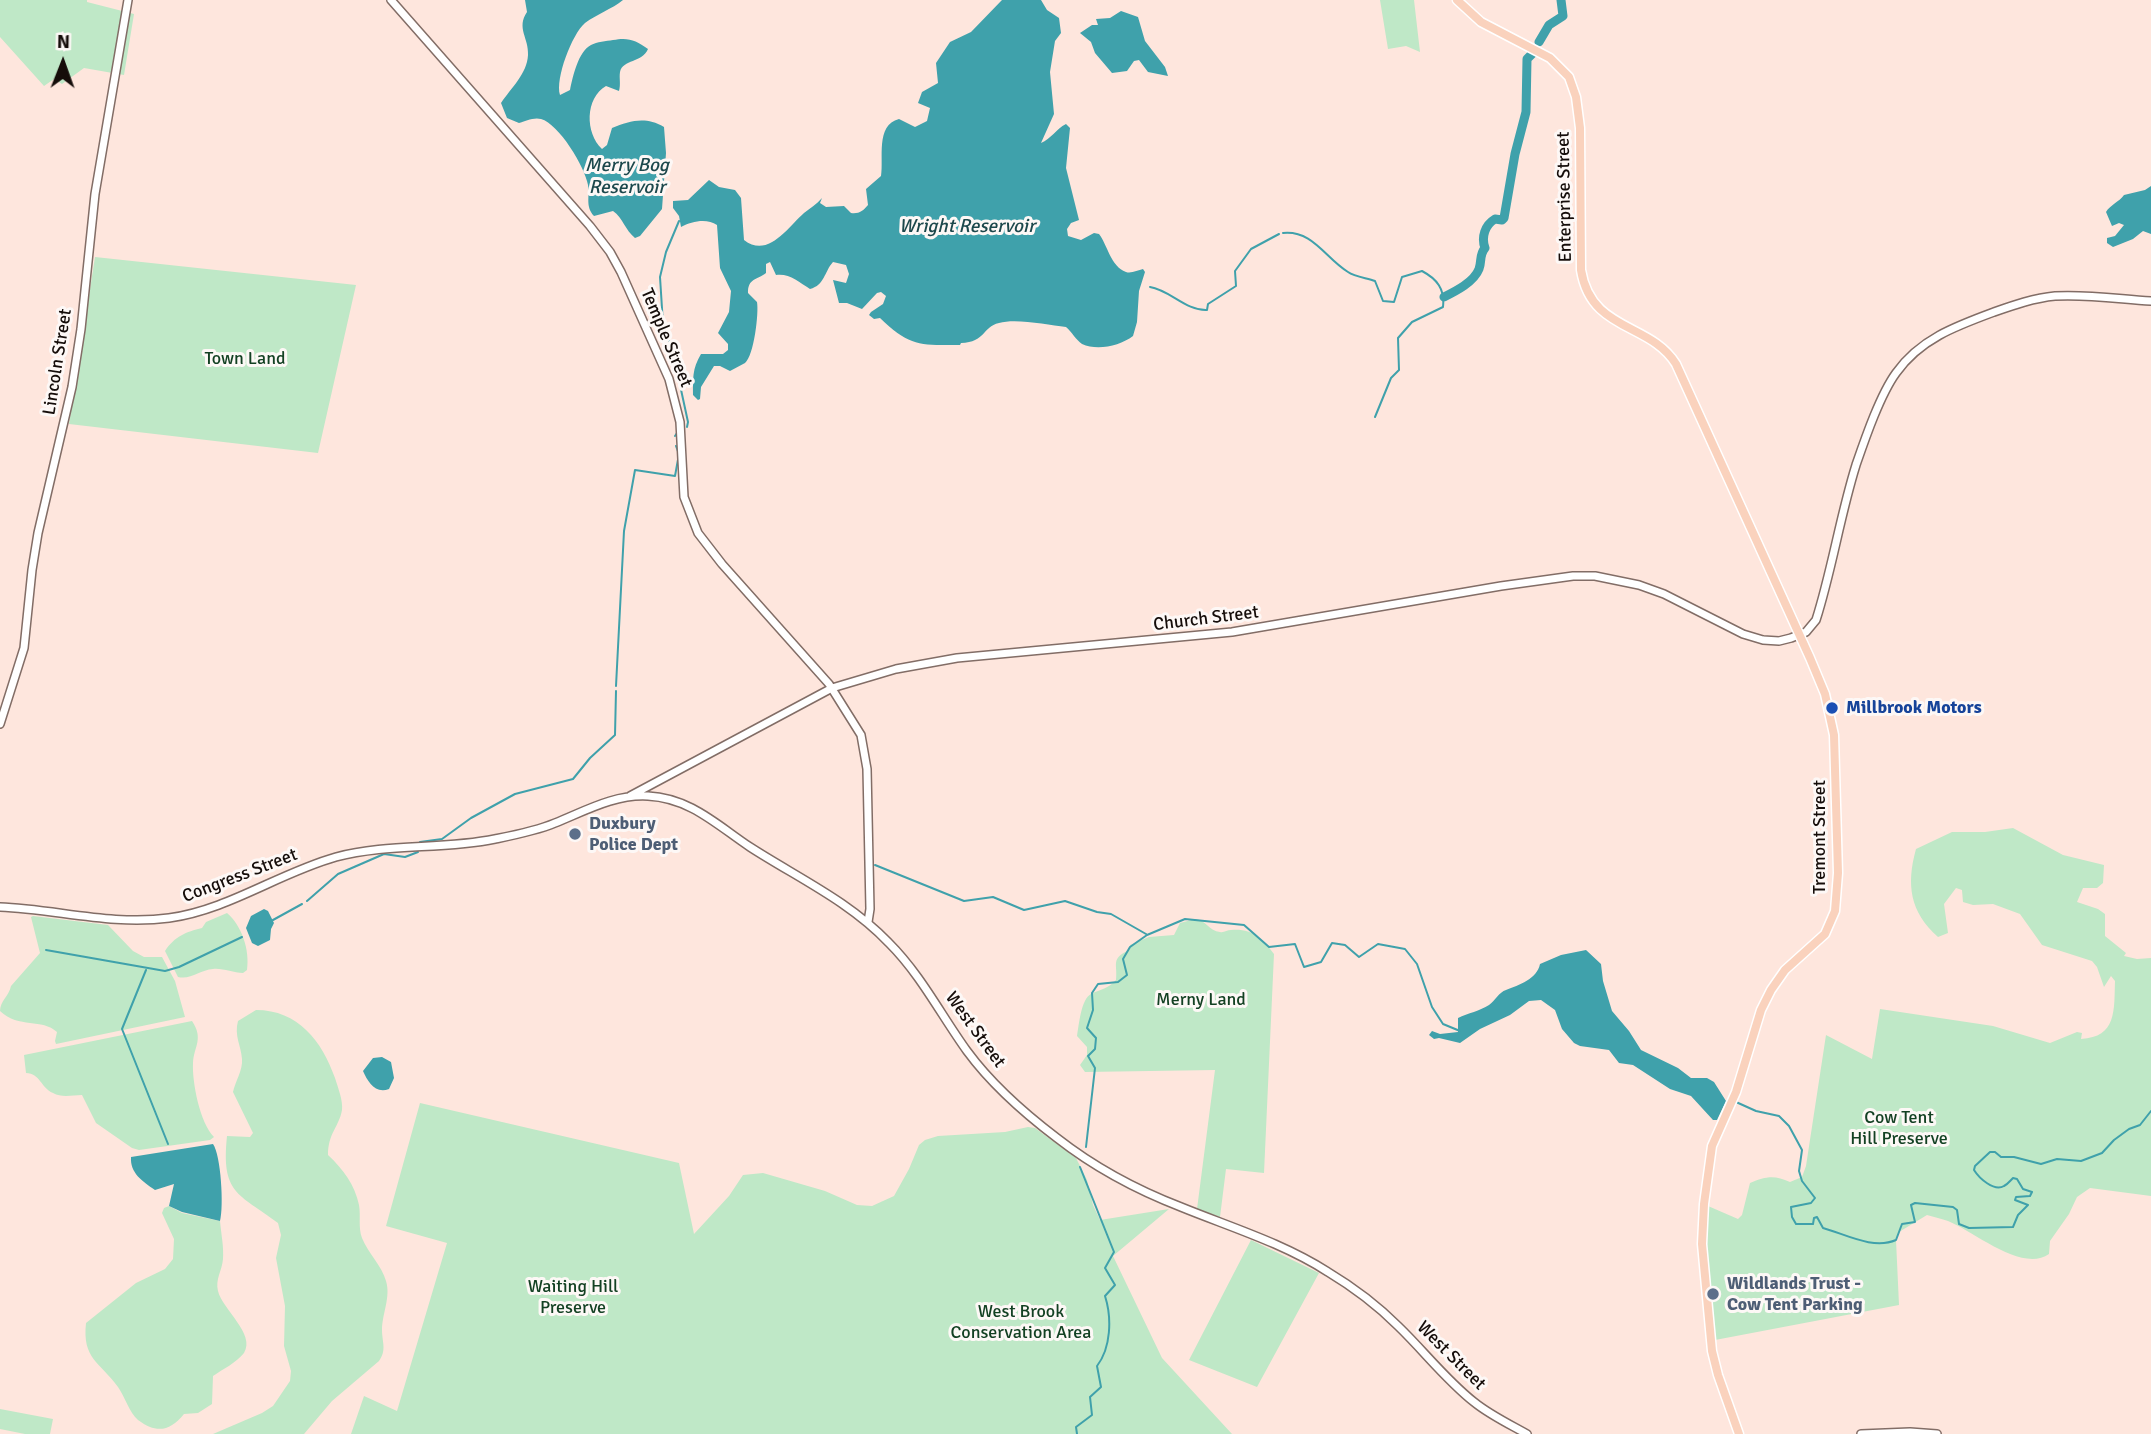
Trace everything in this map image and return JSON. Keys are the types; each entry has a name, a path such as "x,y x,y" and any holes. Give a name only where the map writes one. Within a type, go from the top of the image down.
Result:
{"main road":[{"name":"Lincoln Street","path":"0,724 24,648 38,533 72,387 95,194 128,0"},
{"name":"Temple Street","path":"391,0 610,252 674,396 682,441 684,497 698,533 722,564 832,688 858,730 866,754 870,909 868,922"},
{"name":"Enterprise Street","path":"1457,0 1481,22 1532,46 1550,58 1569,77 1576,97 1580,128 1581,270 1584,285 1594,302 1608,316 1658,344 1676,364 1800,635"},
{"path":"1800,635 1809,630 1817,618 1856,466 1889,384 1909,357 1943,332 2003,309 2045,297 2077,296 2151,301"},
{"name":"Church Street","path":"630,796 832,688 896,669 957,658 1232,632 1573,576 1595,576 1639,585 1664,594 1758,640 1779,641 1800,635"},
{"name":"Tremont Street","path":"1739,1434 1716,1367 1709,1327 1702,1235 1710,1154 1736,1092 1765,999 1785,970 1821,939 1829,928 1838,892 1834,729 1825,694 1800,635"},
{"path":"655,784 667,798"},
{"name":"West Street","path":"406,847 438,847 498,839 543,828 604,803 630,796 667,798 704,814 757,852 839,900 868,922 918,977 985,1073 1008,1097 1055,1137 1140,1190 1323,1268 1362,1294 1388,1317 1468,1397 1486,1411 1528,1434"},
{"name":"Congress Street","path":"0,907 125,920 170,918 218,906 329,859 358,851 406,847"},
{"path":"1861,1434 1937,1434"}],"green space":[{"path":"0,0 87,0 134,14 124,75 84,68 62,84 54,79 44,86 0,37"},
{"path":"1380,0 1414,0 1420,52 1406,46 1388,49"},
{"name":"Town Land","path":"95,257 356,285 318,453 69,424"},
{"name":"Cow Tent Hill Preserve","path":"2013,828 2063,855 2104,865 2103,883 2097,888 2083,888 2077,902 2105,914 2105,936 2126,953 2124,956 2151,958 2151,1196 2090,1188 2077,1197 2050,1241 2049,1254 2038,1258 2012,1255 1959,1226 1927,1215 1899,1232 1896,1240 1899,1305 1715,1340 1707,1249 1708,1206 1738,1219 1742,1215 1750,1183 1770,1177 1790,1182 1802,1177 1806,1166 1826,1035 1872,1059 1880,1009 1993,1026 2050,1043 2077,1032 2082,1033 2081,1039 2093,1037 2107,1027 2113,1012 2115,981 2111,976 2104,987 2092,961 2042,945 2020,914 1993,904 1973,905 1963,902 1962,890 1956,888 1944,904 1948,933 1938,937 1916,908 1911,874 1916,849 1952,832 1985,832"},
{"path":"227,913 244,939 247,970 243,973 213,969 178,977 165,951 181,935 202,928 206,922"},
{"path":"31,917 108,925 133,951 144,957 162,957 175,981 185,1017 56,1044 57,1032 51,1028 7,1016 0,1011 3,1001 11,986 40,953"},
{"name":"Merny Land","path":"1195,919 1216,931 1238,930 1251,933 1261,939 1274,954 1264,1173 1226,1169 1220,1217 1197,1209 1215,1070 1085,1072 1080,1065 1087,1055 1087,1047 1077,1036 1085,1001 1091,994 1116,980 1117,959 1129,950 1130,945 1149,937 1174,935 1180,923"},
{"path":"256,1010 271,1011 296,1022 315,1040 330,1064 342,1106 328,1155 355,1191 362,1238 381,1270 387,1287 382,1324 383,1350 379,1361 332,1401 304,1434 213,1434 273,1406 290,1381 291,1371 284,1346 285,1306 276,1258 281,1235 278,1223 235,1190 227,1170 227,1136 250,1137 253,1133 233,1092 242,1063 238,1021"},
{"path":"192,1021 198,1038 193,1063 194,1081 201,1112 214,1137 210,1140 139,1150 132,1148 96,1123 82,1095 56,1095 34,1075 26,1073 24,1055"},
{"name":"Waiting Hill Preserve","path":"420,1103 679,1163 694,1234 729,1196 743,1175 763,1173 825,1191 857,1205 872,1206 894,1196 919,1145 925,1140 938,1136 1035,1128 1076,1158 1087,1180 1100,1220 1169,1209 1113,1256 1162,1358 1232,1434 351,1434 364,1396 397,1411 447,1243 386,1226"},
{"path":"169,1206 182,1213 220,1221 223,1254 218,1291 242,1330 246,1346 241,1357 213,1376 212,1404 198,1413 184,1414 168,1427 157,1429 135,1417 118,1387 94,1359 85,1335 86,1323 136,1283 165,1269 173,1259 174,1239 162,1213 164,1208"},
{"path":"1251,1240 1319,1273 1257,1387 1189,1360"},
{"path":"0,1409 53,1419 50,1434 25,1434 0,1429"}],"water":[{"name":"Merry Bog Reservoir","path":"525,0 623,0 585,23 580,29 562,68 560,95 570,90 579,59 591,45 628,39 648,49 642,57 622,68 619,91 606,86 599,91 591,107 590,116 592,134 602,149 607,145 612,128 619,125 644,121 664,127 666,153 662,209 640,236 635,238 613,211 594,216 588,201 586,177 570,147 556,129 541,119 519,123 507,118 501,103 522,75 527,62 528,49 523,28 527,12"},
{"name":"Wright Reservoir","path":"1002,0 1041,0 1047,10 1059,18 1061,33 1055,41 1050,72 1054,114 1041,143 1066,124 1070,128 1066,168 1079,220 1071,223 1067,229 1068,236 1081,240 1094,233 1099,234 1121,269 1130,273 1143,269 1145,272 1139,291 1137,322 1133,336 1115,345 1094,347 1082,344 1066,327 1014,321 994,325 975,340 960,345 925,344 908,339 880,318 874,319 869,315 883,304 886,296 881,292 862,309 839,303 833,280 846,283 849,274 846,265 833,262 821,281 810,289 790,277 776,275 770,262 766,264 766,273 751,282 748,288 748,293 757,302 757,307 755,334 748,359 730,371 714,366 701,387 698,400 693,395 693,379 701,354 723,354 728,350 728,344 718,333 729,312 731,291 720,268 717,225 699,221 681,227 673,201 688,200 709,180 719,187 735,190 741,198 744,240 761,246 777,239 822,198 820,203 826,207 844,206 851,213 861,212 868,205 866,189 881,176 882,143 886,128 899,119 915,127 927,121 930,108 918,103 922,92 938,83 936,63 950,42 971,32"},
{"path":"1121,11 1138,17 1145,41 1165,67 1168,76 1148,72 1139,60 1134,61 1127,71 1112,73 1095,53 1091,42 1080,33 1092,25 1098,25 1096,19 1110,18"},
{"path":"2151,186 2151,234 2143,231 2133,239 2113,247 2107,243 2107,238 2115,236 2124,225 2119,223 2112,226 2106,212 2124,195"},
{"path":"264,909 274,923 270,940 258,946 252,943 246,928 251,916"},
{"path":"1586,950 1601,964 1612,1011 1641,1050 1678,1068 1691,1078 1707,1078 1714,1082 1726,1101 1717,1120 1713,1120 1691,1096 1670,1089 1633,1065 1619,1063 1609,1050 1574,1043 1562,1029 1555,1010 1541,1000 1529,1001 1460,1043 1434,1039 1429,1035 1432,1031 1440,1034 1458,1032 1458,1018 1485,1007 1504,991 1527,981 1535,974 1540,964 1561,955"},
{"path":"382,1057 391,1062 394,1078 389,1089 380,1090 373,1086 363,1071 373,1058"},
{"path":"213,1144 221,1181 220,1221 169,1206 174,1184 155,1190 141,1180 132,1168 131,1157"}],"waterway":[{"path":"1539,42 1549,25 1563,16 1561,0"},
{"path":"1444,297 1464,286 1477,274 1485,248 1483,240 1486,228 1495,219 1504,218 1515,154 1526,112 1527,59 1535,51"},
{"path":"679,221 666,252 660,277 663,324 672,348 687,427"},
{"path":"1283,233 1293,233 1311,240 1348,272 1375,281 1383,301 1394,302 1402,277 1422,271 1432,277 1441,290 1443,307 1412,322 1398,338 1399,370 1391,378 1375,417"},
{"path":"1150,287 1192,307 1207,310 1208,304 1236,286 1235,271 1251,249 1279,234"},
{"path":"616,686 624,531 635,470 675,476 679,454 676,446"},
{"path":"420,842 442,839 471,818 515,794 573,779 590,758 615,735 616,691"},
{"path":"307,901 338,874 384,854 405,857 418,852"},
{"path":"875,865 964,901 993,897 1024,910 1065,901 1111,914 1146,934"},
{"path":"273,920 302,904"},
{"path":"1086,1147 1095,1068 1088,1056 1095,1049 1096,1038 1087,1028 1093,1010 1092,993 1098,984 1118,982 1127,975 1123,959 1130,947 1147,935 1185,919 1244,925 1269,947 1295,944 1304,967 1321,962 1332,943 1345,945 1359,957 1378,944 1405,949 1417,964 1432,1007 1443,1024 1460,1031"},
{"path":"46,950 165,971 242,937"},
{"path":"146,970 122,1029 168,1144"},
{"path":"1736,1102 1756,1111 1779,1116 1789,1126 1802,1150 1799,1171 1802,1181 1815,1198 1811,1203 1791,1207 1796,1224 1813,1224 1814,1218 1817,1217 1823,1228 1859,1240 1878,1243 1896,1240 1902,1224 1915,1222 1911,1205 1915,1203 1953,1207 1957,1210 1959,1224 1969,1228 2013,1227 2018,1215 2028,1205 2015,1200 2016,1197 2030,1196 2032,1192 2023,1189 2017,1179 2013,1178 2004,1186 1996,1187 1979,1177 1974,1170 1975,1166 1990,1152 2001,1157 2014,1157 2041,1164 2057,1159 2081,1161 2102,1153 2114,1140 2140,1125 2151,1111"},
{"path":"1077,1434 1076,1427 1092,1415 1090,1397 1101,1387 1097,1366 1105,1351 1109,1332 1105,1296 1115,1285 1105,1268 1114,1252 1080,1167"}],"place":[{"name":"Millbrook Motors","path":"1832,708"},
{"name":"Duxbury Police Dept","path":"575,834"},
{"name":"Wildlands Trust - Cow Tent Parking","path":"1713,1294"}],"park label":[{"name":"West Brook Conservation Area","path":"1021,1322"}]}
